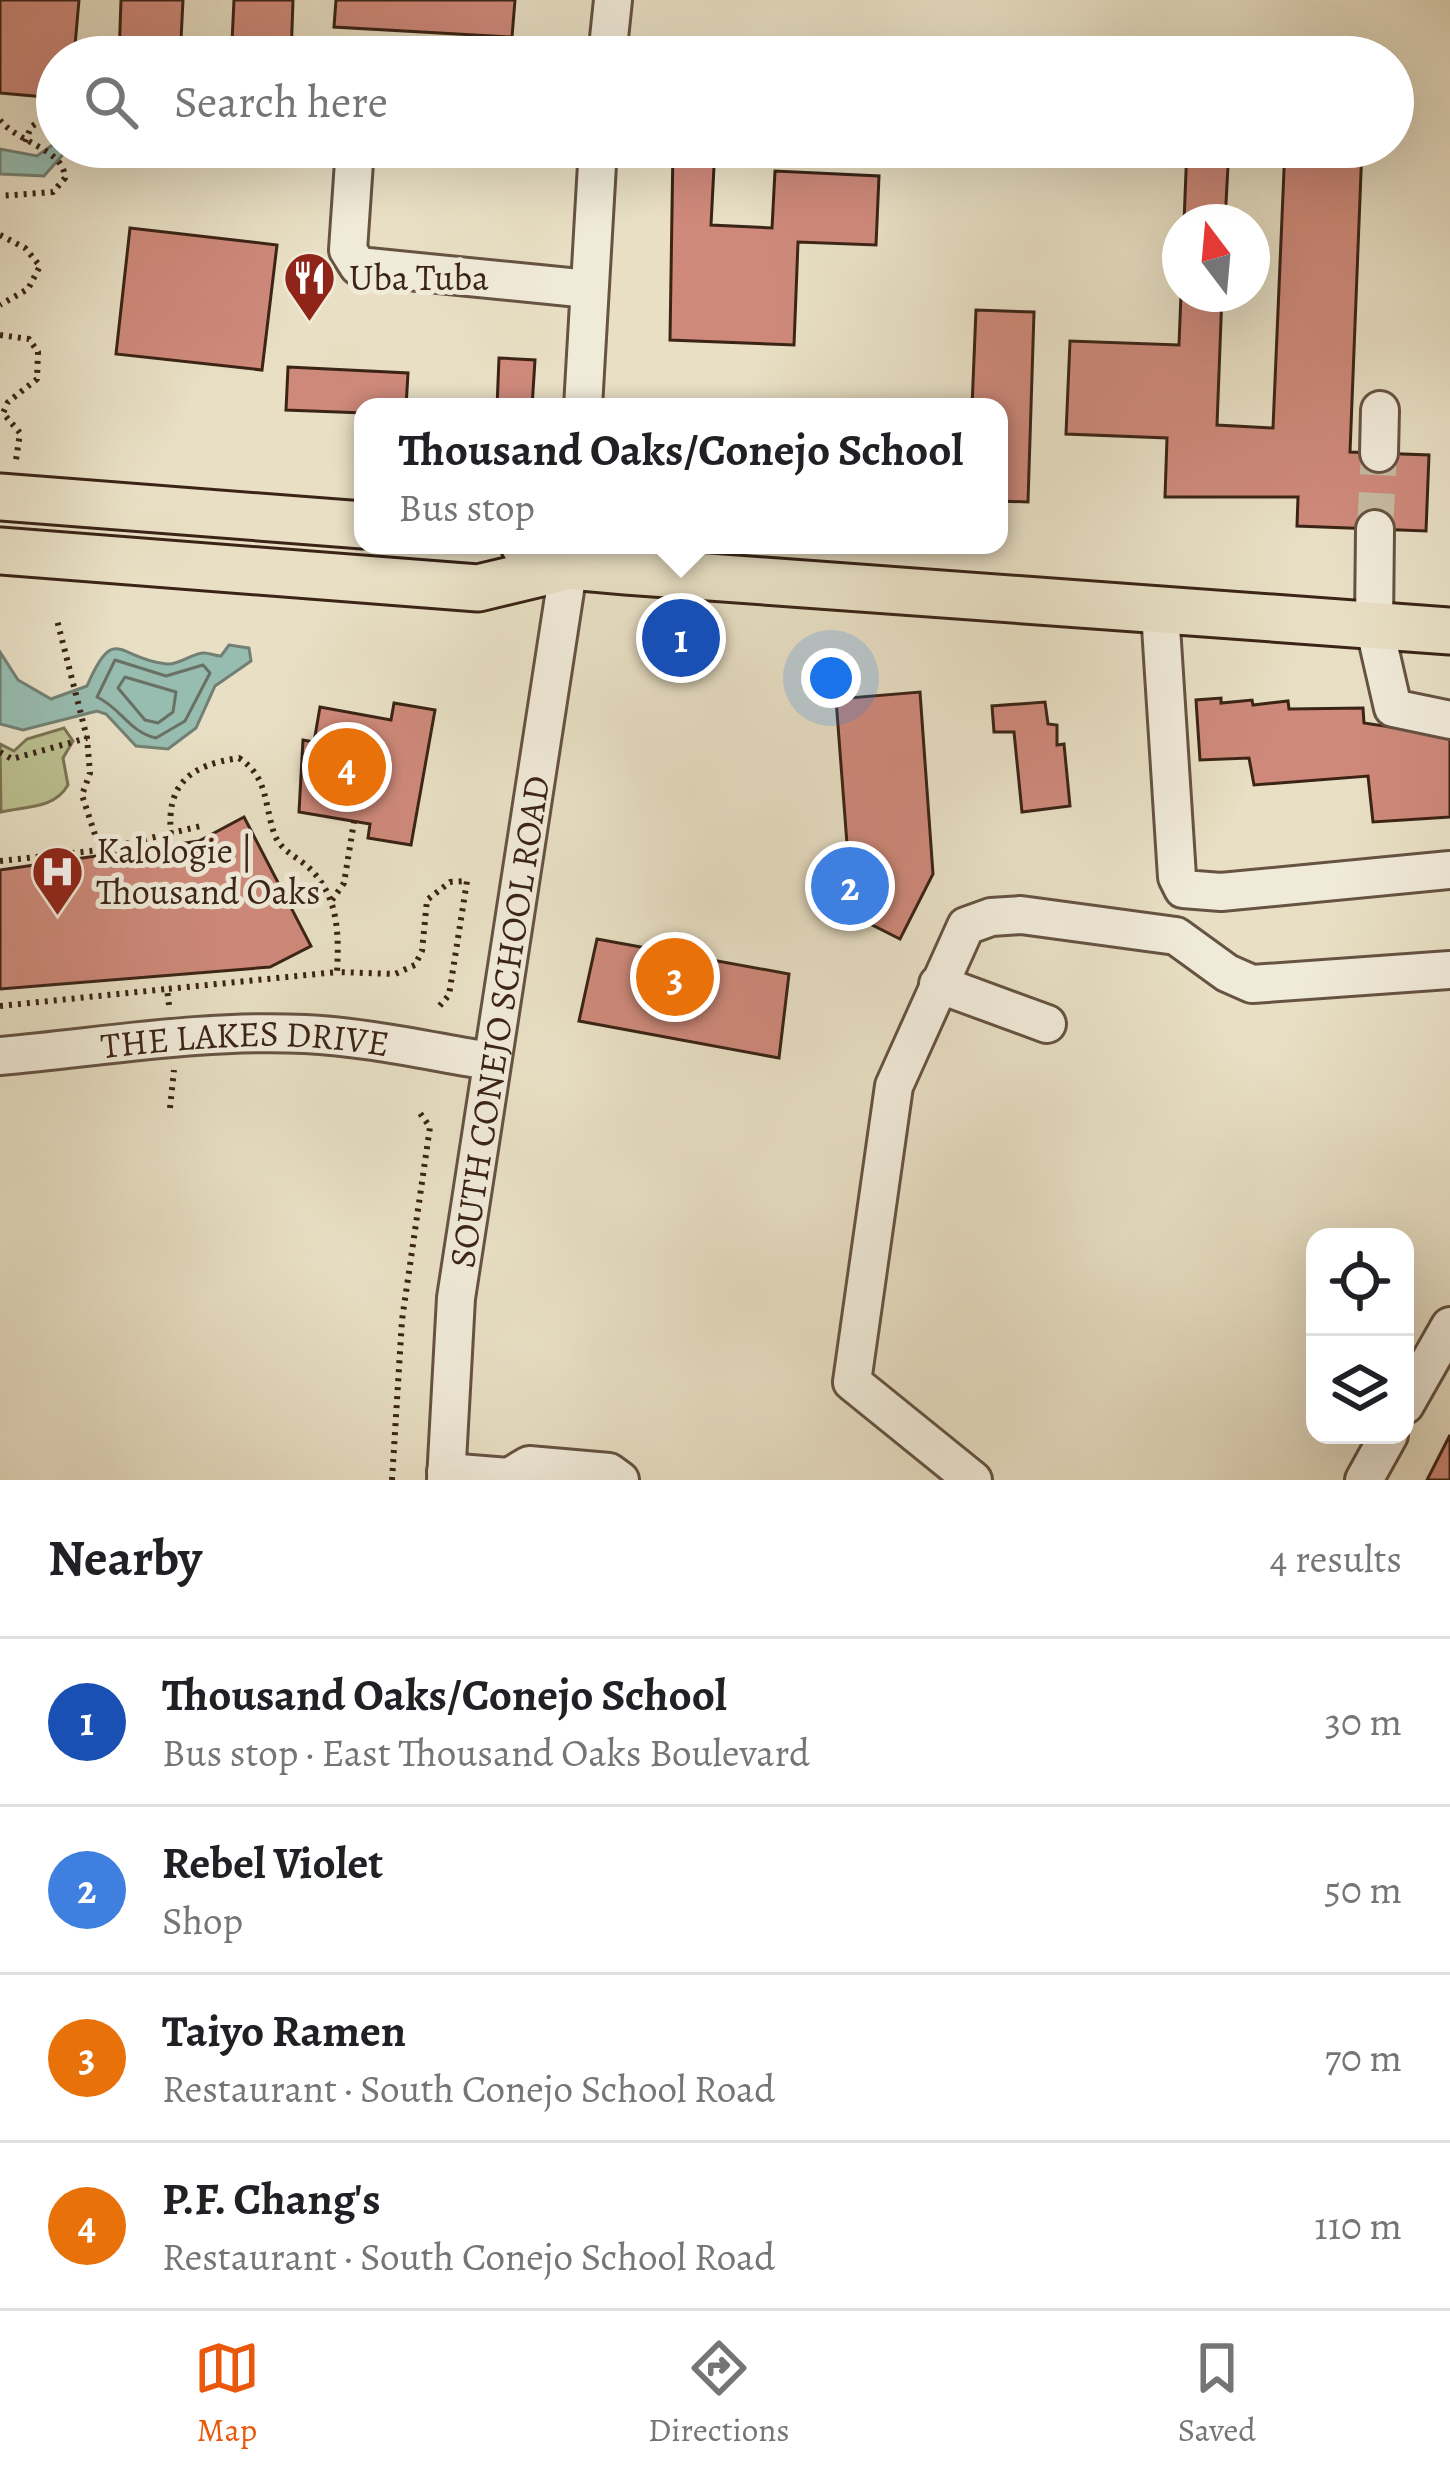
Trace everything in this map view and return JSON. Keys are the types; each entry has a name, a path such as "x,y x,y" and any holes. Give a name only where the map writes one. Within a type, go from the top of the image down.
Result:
{"main road":[{"path":"8,479 354,524"},
{"path":"0,551 478,588 571,555 1160,610 1450,631"}],"street":[{"path":"609,36 613,0"},
{"path":"354,168 348,250 358,266 589,289"},
{"path":"583,398 597,168"},
{"path":"1378,453 1380,410"},
{"path":"1375,529 1374,625 1393,708 1450,720"},
{"name":"SOUTH CONEJO SCHOOL ROAD","path":"446,1476 456,1298 489,1061 571,555"},
{"path":"1160,610 1177,877 1183,889 1176,936"},
{"path":"1183,889 1221,892 1450,870"},
{"path":"973,1480 852,1382 894,1086 966,926 991,917 1021,915 1176,936 1252,984 1450,970"},
{"path":"938,984 1047,1024"},
{"name":"THE LAKES DRIVE","path":"0,1056 227,1034 301,1034 353,1037 489,1061"},
{"path":"1414,1389 1450,1326"},
{"path":"1364,1480 1384,1444"},
{"path":"446,1476 511,1478 529,1465 609,1472 620,1480"}],"path":[{"path":"0,120 36,147"},
{"path":"25,142 36,124"},
{"path":"0,196 61,187 65,168"},
{"path":"0,235 25,248 40,266 28,289 0,305"},
{"path":"0,335 29,339 38,352 37,379 8,402 4,413 20,433 8,479"},
{"path":"57,620 87,738 90,773 82,795 97,827 100,850"},
{"path":"0,752 12,759 87,738"},
{"path":"171,834 168,805 180,782 219,761 238,758 255,768 283,849 310,868 332,900 339,927 337,972"},
{"path":"332,900 344,884 354,822"},
{"path":"0,862 100,850 201,826"},
{"path":"0,1006 337,972 395,974 415,965 422,951 428,900 450,882 467,881 449,995 437,1009"},
{"path":"167,988 170,1015"},
{"path":"170,1108 175,1066"},
{"path":"392,1480 402,1320 430,1127 417,1109"}],"green space":[{"path":"64,728 73,741 63,758 68,785 62,793 39,805 1,812 0,744 14,751 27,739"}],"water":[{"path":"0,149 36,156 36,168 51,168 44,176 0,174"},
{"path":"229,645 249,648 251,661 215,686 196,728 168,749 136,746 106,714 97,711 23,730 0,724 0,652 18,680 51,699 87,686 112,649 172,664 199,654 221,656"}],"building":[{"path":"0,0 79,0 76,36 36,36 36,96 0,93"},
{"path":"121,0 183,0 181,36 120,36"},
{"path":"234,0 293,0 292,36 232,36"},
{"path":"336,0 515,0 512,36 334,27"},
{"path":"673,168 714,168 711,225 772,228 775,171 879,176 876,245 798,242 794,345 670,340"},
{"path":"1186,168 1228,168 1226,204 1185,204"},
{"path":"1284,168 1361,168 1350,452 1429,455 1426,531 1297,526 1298,497 1165,497 1167,438 1066,434 1070,341 1179,345 1180,312 1221,312 1217,425 1273,428"},
{"path":"130,228 277,245 262,370 116,354"},
{"path":"976,310 1034,312 1028,502 1008,501 1008,398 972,398"},
{"path":"499,358 535,360 533,398 497,398"},
{"path":"288,367 408,373 407,398 354,398 354,413 286,410"},
{"path":"920,692 933,874 900,939 819,898 847,844 836,699"},
{"path":"1221,698 1221,703 1252,700 1253,705 1288,701 1289,709 1363,708 1364,723 1450,736 1450,817 1373,822 1368,776 1254,785 1249,758 1200,760 1196,700"},
{"path":"1045,702 1048,724 1057,725 1057,745 1064,744 1070,806 1022,812 1014,732 994,732 992,706"},
{"path":"394,703 435,710 411,845 368,838 370,824 299,812 303,740 314,742 320,707 391,720"},
{"path":"244,817 311,946 270,967 0,989 0,870 199,841"},
{"path":"597,939 789,974 779,1058 579,1021"},
{"path":"1450,1435 1450,1480 1427,1480"}],"tunnel":[{"path":"1375,529 1379,453"}],"place":[{"name":"Uba Tuba","path":"310,323"},
{"name":"Thousand Oaks/Conejo School","path":"681,638"},
{"name":"P.F. Chang's","path":"347,767"},
{"name":"Rebel Violet","path":"850,886"},
{"name":"Kalologie | Thousand Oaks","path":"57,917"},
{"name":"Taiyo Ramen","path":"675,977"}]}
